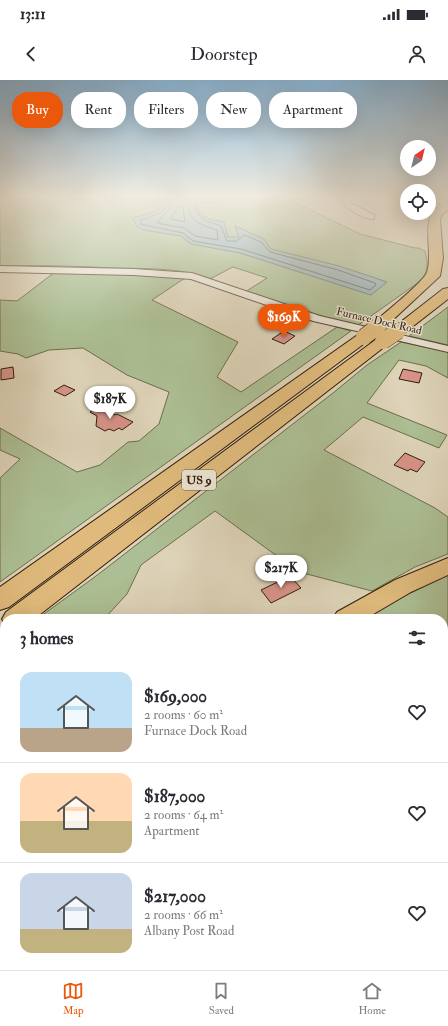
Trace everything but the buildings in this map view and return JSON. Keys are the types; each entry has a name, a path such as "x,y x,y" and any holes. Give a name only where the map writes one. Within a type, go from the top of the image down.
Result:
{"highway":[{"path":"381,334 433,276 437,258 436,239"},
{"name":"US 9","path":"21,614 381,334 448,275"},
{"name":"US 9","path":"0,600 381,334 448,292"},
{"path":"381,334 448,298"}],"main road":[{"path":"354,614 398,588 448,566"}],"street":[{"name":"Furnace Dock Road","path":"0,269 134,272 192,276 317,319 448,349"}],"green space":[{"path":"0,239 378,239 419,248 425,251 427,260 425,275 419,282 357,326 245,292 267,278 233,267 210,279 187,272 162,269 0,266"},
{"path":"55,272 116,273 185,278 152,300 238,342 217,377 241,392 337,327 351,331 0,582 0,478 20,459 0,450 0,428 77,472 100,465 128,442 139,441 159,424 169,392 127,375 83,348 49,350 26,358 18,354 0,351 0,300 17,301"},
{"path":"448,307 448,345 409,336"},
{"path":"401,342 448,352 448,378 426,366 399,360 367,403 447,435 439,448 363,417 324,450 435,508 448,517 448,554 415,567 372,591 299,572 215,511 141,565 127,594 109,614 44,614 96,576 333,393 367,365"},
{"path":"448,575 448,614 370,614 431,582"}],"water":[{"path":"184,239 263,239 271,249 339,266 387,282 371,295 240,253 191,244"}]}
